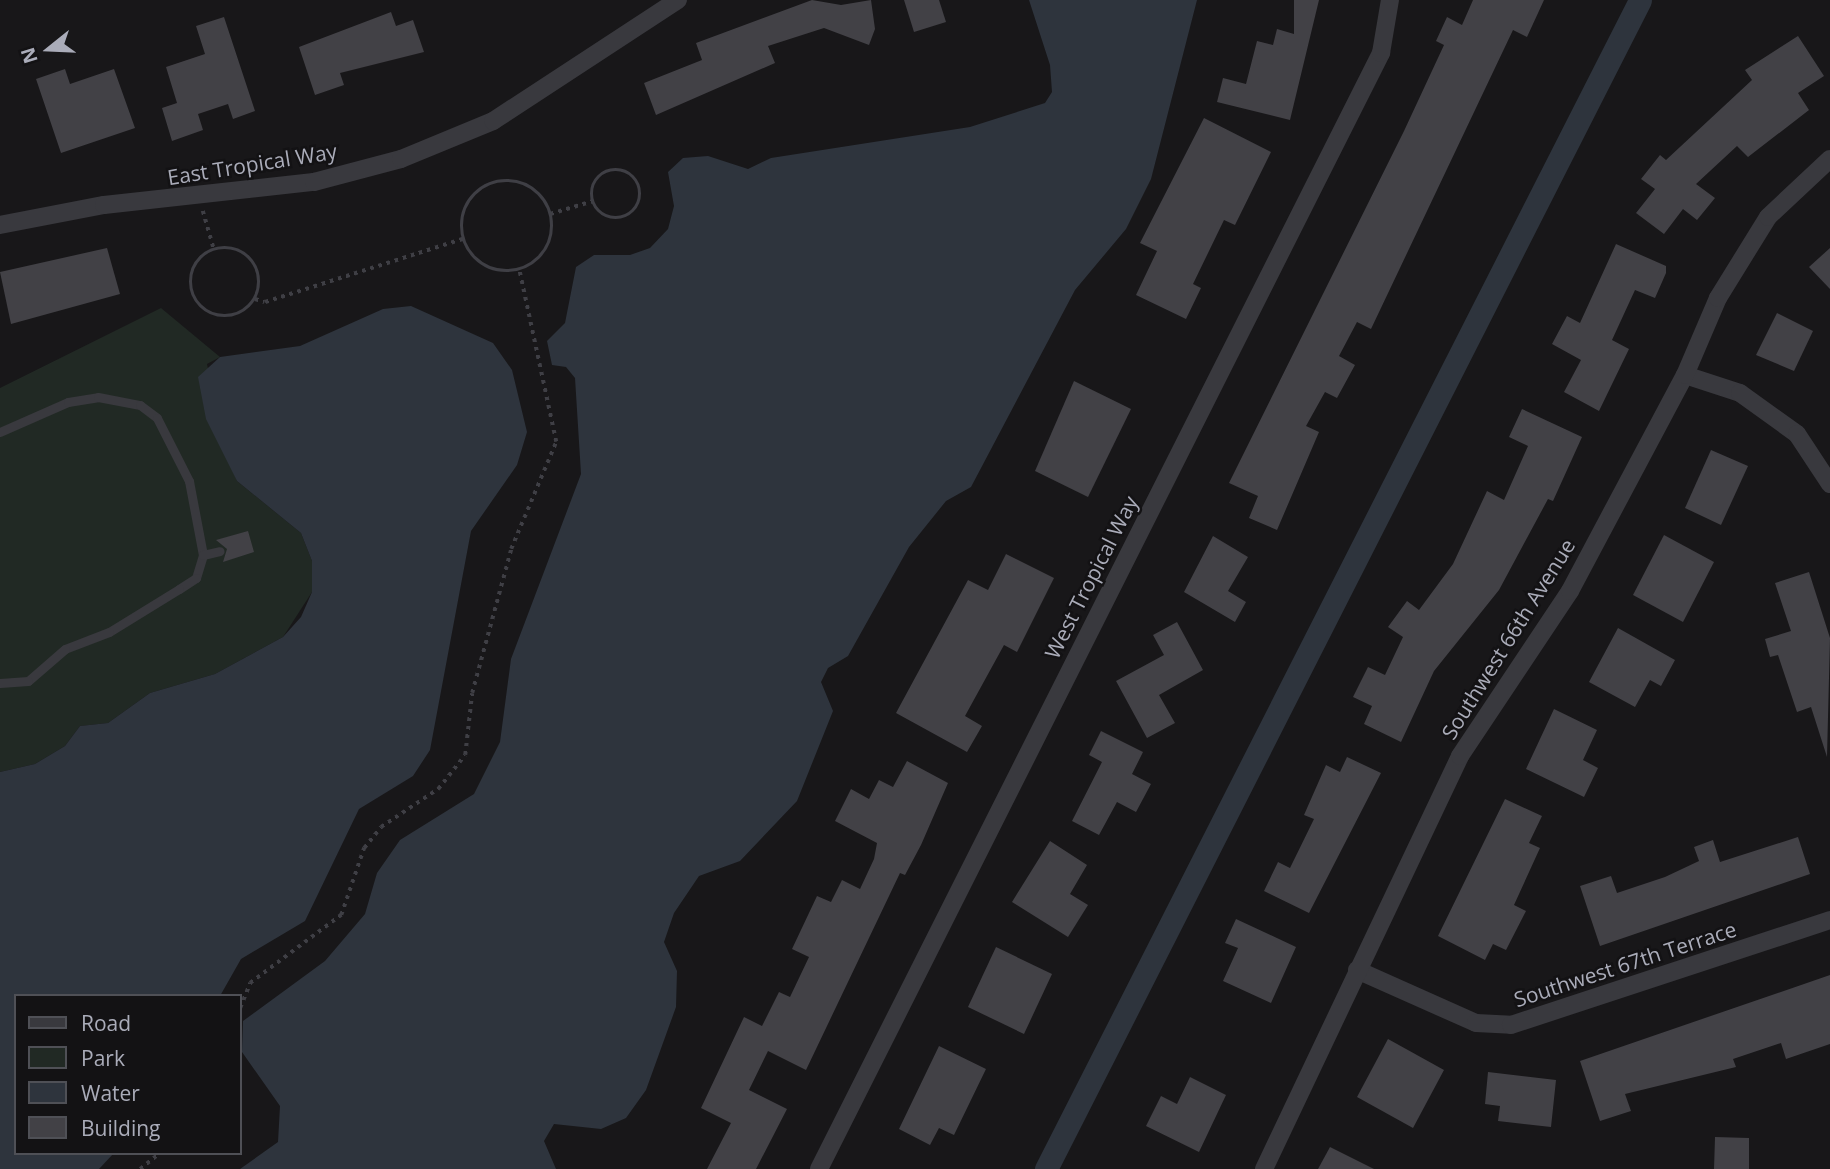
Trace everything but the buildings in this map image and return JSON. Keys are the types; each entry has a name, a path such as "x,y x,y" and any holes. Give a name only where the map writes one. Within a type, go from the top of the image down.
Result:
{"street":[{"name":"East Tropical Way","path":"0,225 104,205 199,198 326,179 401,159 493,121 678,0"},
{"name":"West Tropical Way","path":"819,1169 1381,53 1390,0"},
{"name":"Southwest 66th Avenue","path":"1264,1169 1461,756 1570,591 1685,375 1718,298 1768,217 1830,159"},
{"path":"1685,375 1740,393 1797,434 1830,484"},
{"name":"Southwest 67th Terrace","path":"1357,970 1476,1023 1511,1025 1830,920"}],"lane":[{"path":"0,432 78,401 98,397 140,405 157,418 189,481 203,555 188,584 109,632 65,649 28,681 0,683"},
{"path":"203,555 220,551"}],"path":[{"path":"609,170 627,172 639,186 637,205 623,216 605,215 593,201 595,182 609,170"},
{"path":"494,183 529,187 550,214 547,248 519,270 485,266 464,239 467,204 494,183"},
{"path":"199,198 214,249"},
{"path":"550,214 593,201"},
{"path":"255,299 265,302 464,239"},
{"path":"229,248 252,261 258,273 255,299 246,309 221,316 198,303 191,278 214,249 229,248"},
{"path":"242,1003 250,983 341,915 364,848 381,827 438,789 465,755 472,693 511,550 554,459 554,420 519,270"},
{"path":"140,1169 158,1155"}],"green space":[{"path":"161,308 220,357 207,364 224,449 237,481 301,533 312,561 312,592 283,637 215,674 150,693 108,723 80,726 65,746 35,764 0,772 0,388"}],"water":[{"path":"1029,0 1197,0 1151,179 1126,229 1075,290 971,487 946,501 909,547 848,656 828,668 821,682 833,711 797,801 740,861 699,876 674,913 664,942 677,971 676,1007 646,1090 626,1118 601,1129 554,1124 544,1141 556,1169 240,1169 278,1142 280,1106 242,1052 243,1021 325,961 365,914 377,873 400,840 474,794 500,742 511,659 581,474 575,378 566,367 552,365 547,341 565,323 576,267 594,255 630,255 650,248 668,229 674,206 668,172 683,158 708,156 748,169 771,158 970,127 1045,103 1052,92 1050,65"},
{"path":"411,306 493,343 512,370 527,432 517,465 471,531 430,750 413,776 359,809 305,921 241,959 221,994 14,994 14,1155 112,1155 99,1169 0,1169 0,772 35,764 65,746 80,726 108,723 150,693 215,674 283,637 301,617 312,592 312,561 301,533 237,481 206,419 198,377 220,357 300,346 383,309"}],"waterway":[{"path":"1046,1169 1640,0"}]}
